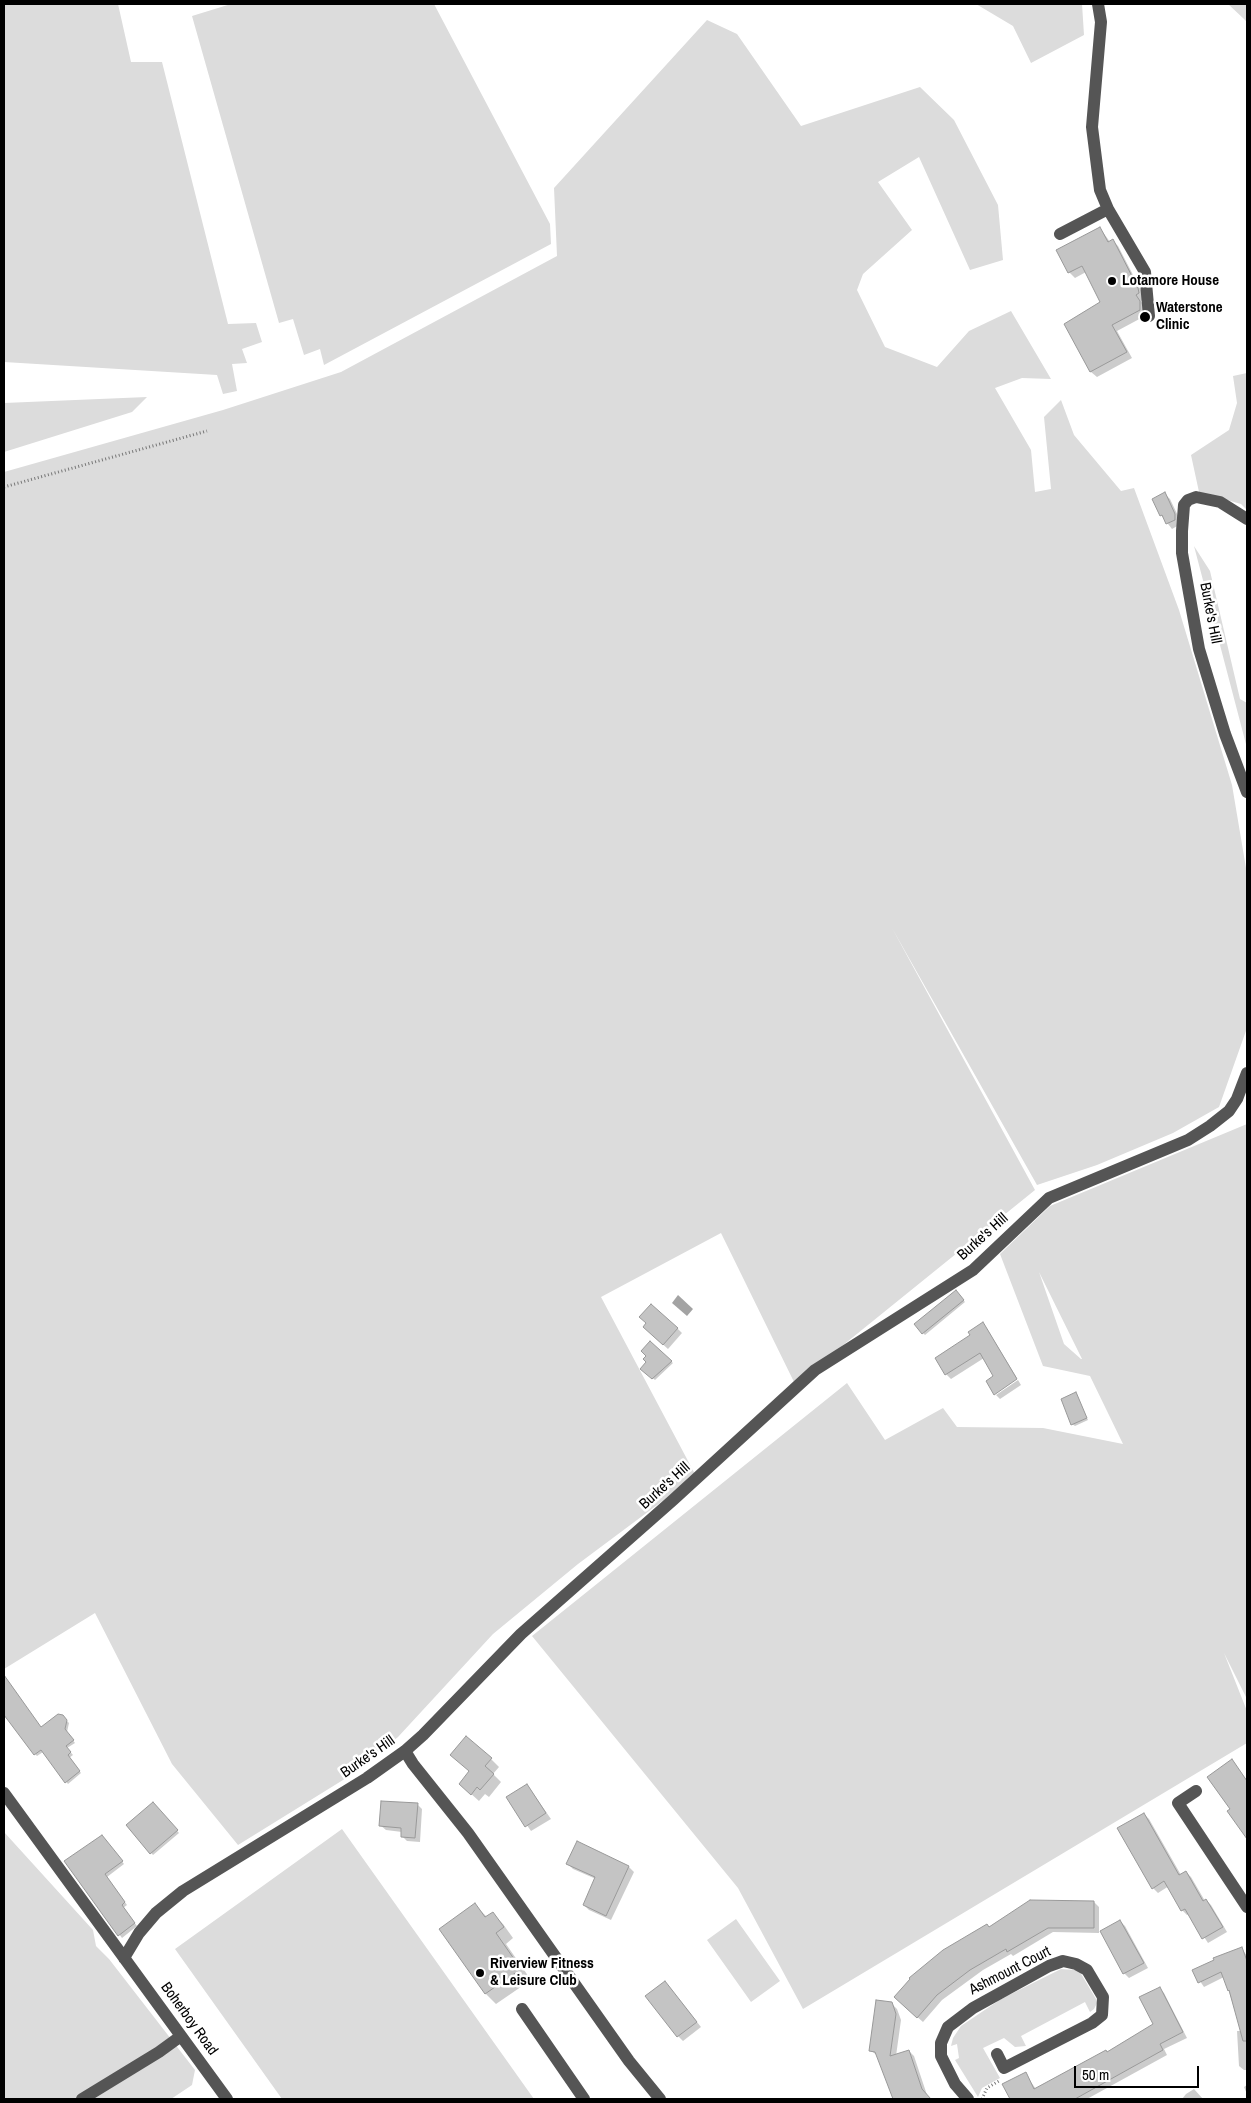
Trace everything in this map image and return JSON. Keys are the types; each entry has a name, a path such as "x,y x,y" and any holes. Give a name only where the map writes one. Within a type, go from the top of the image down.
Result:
{"street":[{"path":"1098,4 1100,22 1092,127 1100,190 1108,209 1145,272 1149,316"},
{"path":"1060,234 1108,209"},
{"name":"Burke's Hill","path":"1247,519 1220,502 1196,497 1188,500 1184,505 1182,531 1182,553 1199,649 1225,734 1247,792"},
{"name":"Burke's Hill","path":"124,1958 139,1933 156,1913 183,1891 351,1788 405,1752 521,1634 673,1500 815,1370 973,1270 1049,1198 1188,1140 1210,1126 1229,1111 1237,1100 1247,1073"},
{"path":"405,1752 474,1841 629,2061 660,2099"},
{"path":"1196,1791 1178,1803 1247,1907"},
{"name":"Boherboy Road","path":"4,1794 227,2099"},
{"name":"Ashmount Court","path":"968,2099 955,2084 942,2056 941,2043 948,2028 972,2008 1049,1966 1063,1961 1076,1964 1087,1970 1103,1997 1102,2014 1092,2023 1004,2068 997,2054"},
{"path":"522,2009 584,2099"},
{"path":"82,2099 159,2052 181,2036"}],"path":[{"path":"4,488 207,431"},
{"path":"982,2099 986,2088 1002,2080"}],"shaded area":[{"path":"4,4 118,4 131,62 162,62 228,324 256,323 262,342 242,349 247,363 232,364 237,391 223,394 217,375 4,362"},
{"path":"231,4 434,4 550,224 551,244 324,365 320,349 304,355 293,319 279,323 192,16"},
{"path":"976,4 1082,4 1084,35 1031,63 1013,26"},
{"path":"1228,4 1247,4 1247,22 1244,19"},
{"path":"707,20 737,34 801,126 920,87 954,120 998,205 1003,260 970,270 919,157 878,182 912,230 863,274 857,290 885,347 937,367 969,331 1011,311 1051,379 1022,378 995,388 1031,450 1035,492 1051,489 1044,417 1061,400 1074,435 1121,491 1134,488 1179,610 1232,785 1247,874 1247,1028 1219,1107 1173,1133 1097,1165 1037,1185 892,928 1035,1190 795,1384 721,1233 601,1297 696,1476 578,1564 493,1634 398,1737 343,1780 238,1845 172,1764 95,1613 4,1669 4,472 223,410 341,372 557,256 554,188"},
{"path":"1247,373 1247,510 1241,504 1199,492 1191,455 1229,430 1237,403 1233,376"},
{"path":"147,397 132,412 4,452 4,403"},
{"path":"1194,546 1210,571 1240,699 1247,703 1247,748"},
{"path":"1247,1124 1247,1699 1224,1653 1247,1711 1247,1743 803,2009 738,1888 532,1636 847,1383 885,1440 943,1408 957,1427 1043,1428 1123,1444 1090,1376 1043,1366 1000,1254 1050,1206","holes":["1039,1272 1082,1359 1064,1344"]},
{"path":"678,1295 693,1309 687,1316 672,1303"},
{"path":"342,1829 534,2099 282,2099 175,1949"},
{"path":"4,1832 93,1930 96,1946 109,1959 195,2070 192,2085 171,2099 4,2099"},
{"path":"736,1919 780,1981 751,2002 707,1940"},
{"path":"1061,1969 1080,1972 1096,1999 1097,2003 1094,2009 1090,2012 1085,2002 1021,2036 1026,2046 1015,2047 1004,2038 983,2048 1000,2078 982,2088 978,2097 955,2060 959,2058 957,2044 951,2046 953,2038 961,2026 1001,1999"}],"building":[{"name":"Lotamore House","path":"1100,227 1108,242 1113,239 1138,288 1139,293 1136,295 1140,301 1140,310 1112,325 1127,352 1090,372 1064,324 1100,302 1082,266 1068,273 1056,250"},
{"path":"1165,492 1175,514 1175,520 1166,524 1152,499"},
{"path":"956,1290 964,1300 922,1334 914,1324"},
{"path":"651,1304 678,1328 663,1345 643,1327 646,1323 639,1317"},
{"path":"983,1322 1017,1379 994,1395 986,1381 993,1376 980,1353 945,1375 935,1358 970,1335 968,1332"},
{"path":"650,1341 672,1361 652,1379 640,1369 646,1362 643,1359 646,1356 641,1351"},
{"path":"1076,1392 1087,1418 1071,1425 1061,1399"},
{"path":"4,1675 41,1727 58,1714 63,1715 67,1720 65,1729 74,1740 66,1746 71,1752 68,1755 80,1771 65,1783 41,1750 34,1755 4,1715"},
{"path":"466,1736 492,1758 485,1766 494,1774 480,1790 477,1787 471,1795 459,1784 469,1771 450,1755"},
{"path":"1232,1759 1247,1781 1247,1839 1227,1811 1230,1809 1207,1777"},
{"path":"527,1784 546,1813 525,1827 506,1797"},
{"path":"381,1801 418,1803 415,1838 401,1837 401,1828 379,1826"},
{"path":"153,1802 178,1830 150,1854 126,1825"},
{"path":"1144,1813 1179,1875 1186,1871 1203,1901 1206,1899 1223,1927 1202,1939 1185,1909 1181,1911 1164,1881 1152,1889 1117,1828"},
{"path":"102,1835 123,1861 105,1874 125,1902 122,1905 135,1923 118,1936 64,1861"},
{"path":"577,1841 629,1866 606,1916 583,1905 595,1877 566,1864"},
{"path":"1030,1900 1094,1901 1094,1928 1048,1928 1007,1952 1006,1949 970,1970 937,1995 917,2018 894,1997 909,1978 943,1950 987,1924 989,1927"},
{"path":"475,1903 485,1917 493,1912 504,1927 496,1933 521,1969 485,1994 439,1929"},
{"path":"1120,1920 1144,1963 1123,1974 1100,1931"},
{"path":"1242,1947 1247,1961 1247,2041 1243,2041 1229,1990 1221,1972 1198,1983 1192,1970 1214,1960 1213,1958"},
{"path":"665,1981 697,2022 677,2037 645,1996"},
{"path":"1160,1987 1183,2032 1160,2044 1163,2050 1075,2099 1010,2099 1002,2084 1026,2072 1034,2089 1106,2050 1107,2052 1153,2024 1139,1997"},
{"path":"876,2000 892,2002 896,2014 890,2056 909,2050 922,2089 931,2099 893,2099 875,2052 869,2051"}],"place":[{"name":"Lotamore House","path":"1112,281"},
{"name":"Waterstone Clinic","path":"1145,317"},
{"name":"Riverview Fitness & Leisure Club","path":"480,1973"}]}
